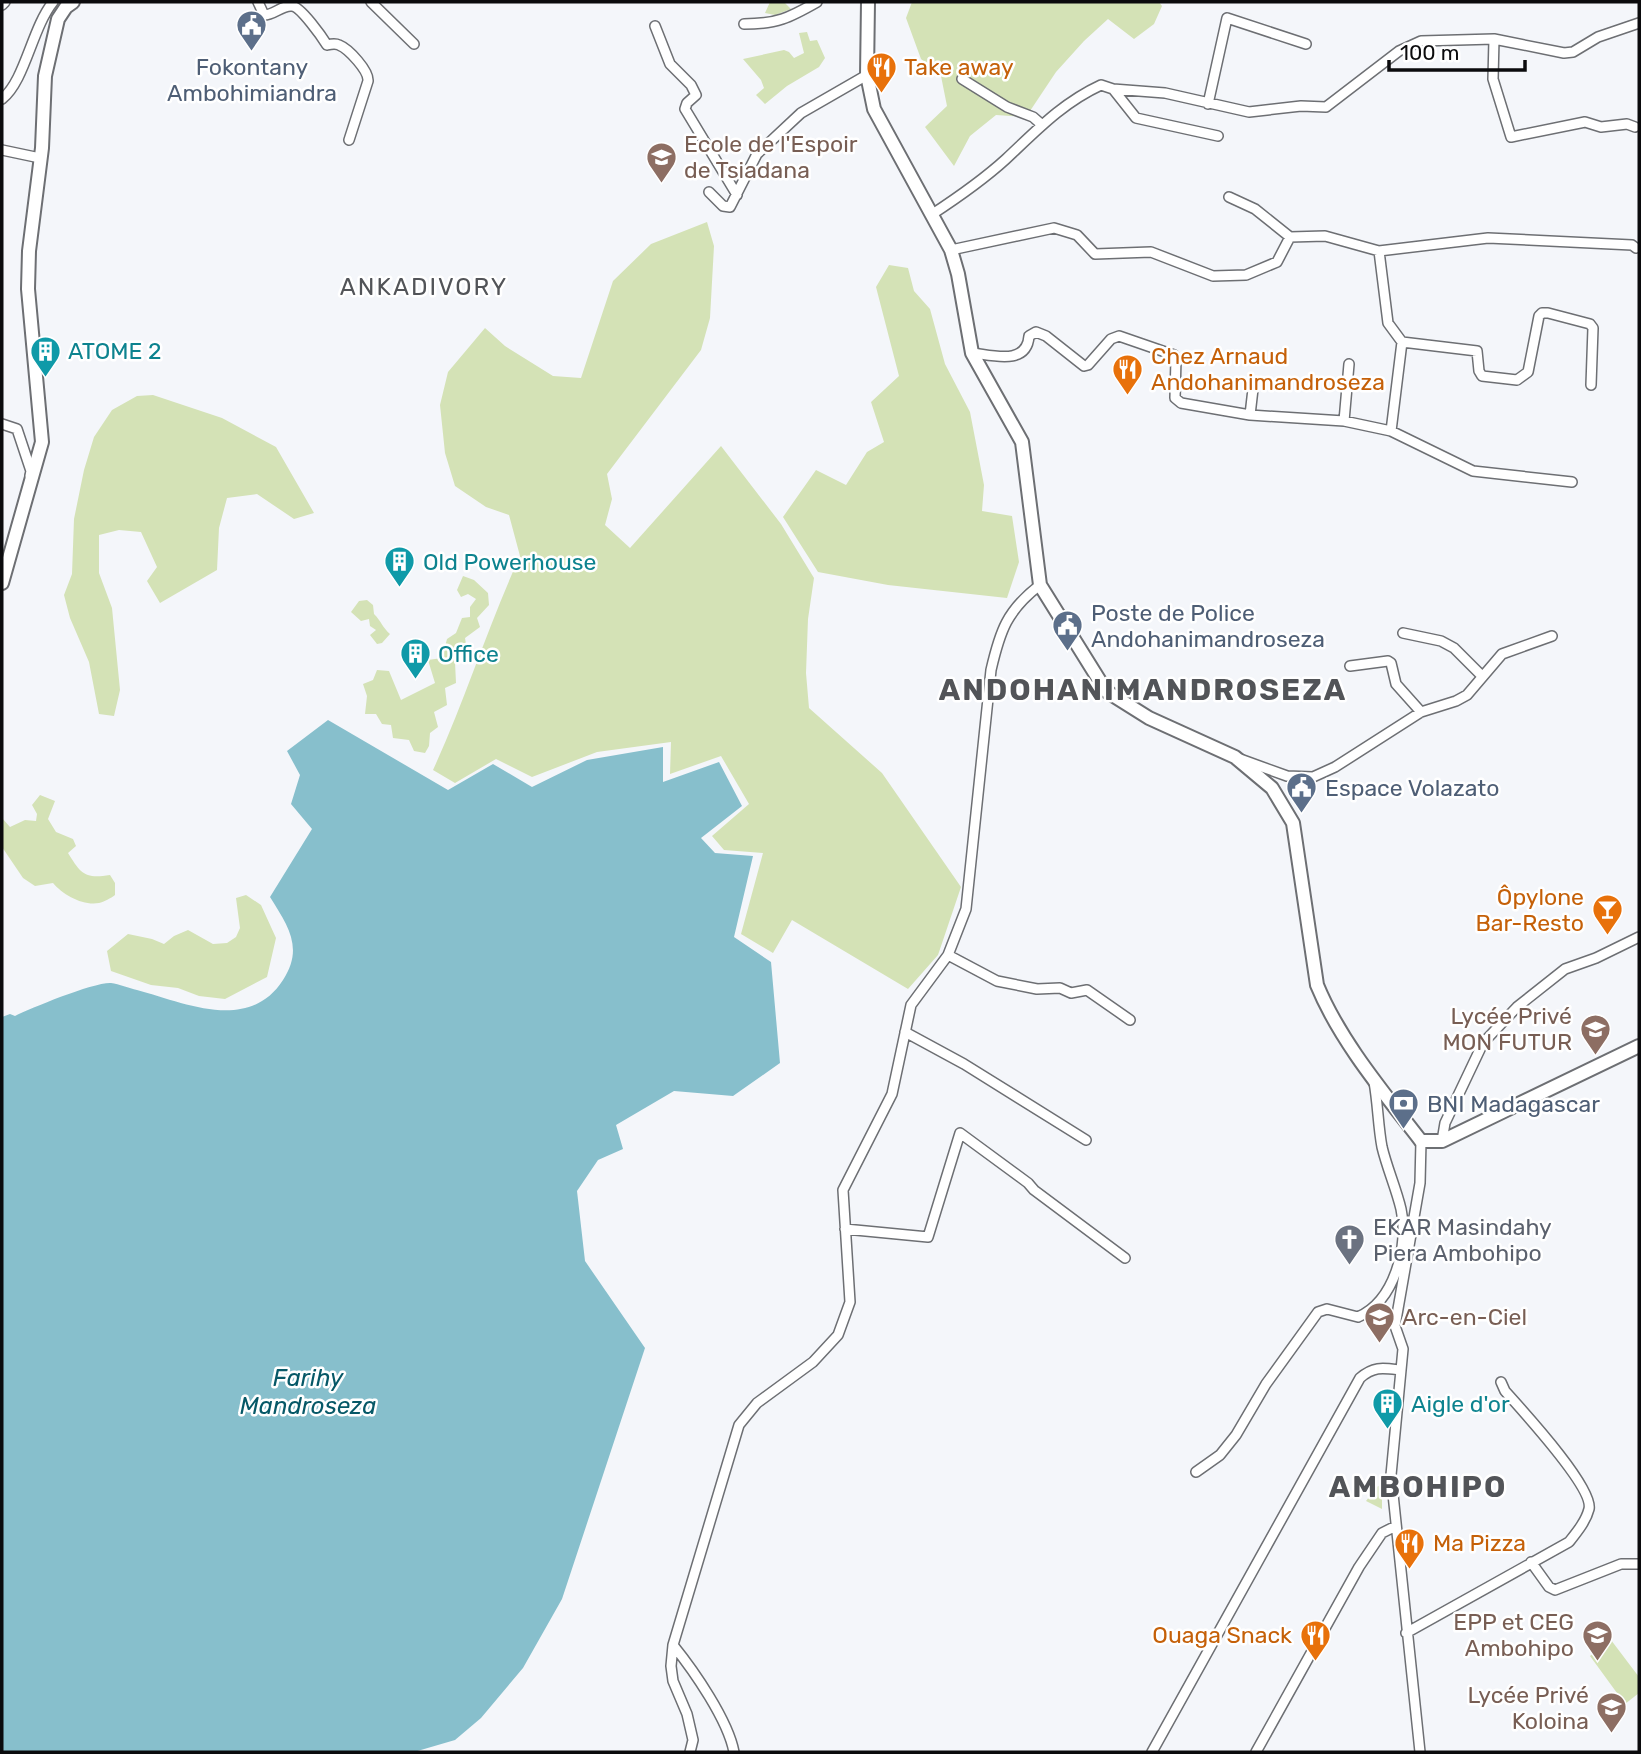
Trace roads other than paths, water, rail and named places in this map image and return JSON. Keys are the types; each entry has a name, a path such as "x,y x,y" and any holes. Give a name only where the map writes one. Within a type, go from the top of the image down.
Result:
{"street":[{"path":"2,99 15,83 44,13 52,2"},
{"path":"2,583 42,435 28,289 29,251 40,158 45,76 58,19 73,2"},
{"path":"258,2 261,12 267,16 289,6 295,7 319,32 327,45 338,44 365,69 368,81 349,140"},
{"path":"371,2 414,44"},
{"path":"744,24 765,24 785,19 817,2"},
{"path":"866,3 867,75 874,109 951,250 972,353 1022,442 1040,585 1106,691 1149,718 1236,757 1287,776 1313,776 1335,767 1421,712 1466,695 1502,654 1552,636"},
{"path":"1208,104 1227,18 1306,44"},
{"path":"931,215 978,183 1041,124 1077,96 1101,85 1113,89 1165,93 1249,112 1301,106 1326,107 1399,51 1421,41 1494,38 1564,53 1573,52 1598,37 1639,23"},
{"path":"655,26 670,64 691,85 696,95 687,103 685,109 737,195"},
{"path":"1494,38 1493,79 1511,137 1585,122 1601,127 1627,124 1635,127"},
{"path":"709,192 727,208 730,207 757,154 801,113 867,75"},
{"path":"962,79 1007,107 1033,117 1041,124"},
{"path":"1113,89 1136,118 1218,136"},
{"path":"2,150 40,158"},
{"path":"1229,197 1255,209 1290,237 1325,236 1379,251 1489,238 1636,247"},
{"path":"951,250 1054,228 1077,235 1095,254 1151,252 1213,276 1246,275 1278,262 1290,237"},
{"path":"1379,251 1388,323 1402,342 1391,431"},
{"path":"1402,342 1477,351 1482,376 1517,380 1528,372 1539,316 1548,313 1591,324 1591,385"},
{"path":"972,353 1017,356 1025,351 1029,336 1036,332 1084,366 1088,365 1111,339 1119,335 1174,355 1175,398 1181,403 1250,415 1344,421 1391,431 1474,471 1572,482"},
{"path":"1344,421 1349,364"},
{"path":"1250,415 1253,389"},
{"path":"2,424 17,429 31,471 21,519"},
{"path":"690,1752 693,1740 687,1714 672,1674 673,1645 739,1425 757,1403 813,1362 838,1335 850,1302 843,1190 892,1094 911,1005 948,955 966,909 991,670 1007,617 1022,598 1040,585"},
{"path":"1403,633 1441,641 1454,648 1482,676"},
{"path":"1350,666 1388,661 1391,663 1396,684 1421,712"},
{"path":"1236,757 1272,788 1293,823 1317,985 1326,1008 1421,1141 1420,1183 1395,1326 1403,1349 1391,1461 1406,1633 1420,1752"},
{"path":"1442,1141 1445,1123 1483,1043 1517,1007 1565,969 1596,958 1639,936"},
{"path":"948,955 997,981 1037,989 1060,988 1071,993 1087,990 1130,1020"},
{"path":"905,1032 964,1064 1086,1140"},
{"path":"1421,1141 1442,1141 1639,1046"},
{"path":"1196,1472 1220,1455 1236,1435 1266,1384 1318,1312 1327,1309 1358,1317 1373,1307 1392,1280 1401,1251 1402,1211 1382,1146 1373,1077"},
{"path":"845,1229 928,1237 960,1133 1125,1258"},
{"path":"1152,1752 1360,1378 1369,1370 1379,1367 1400,1370"},
{"path":"1406,1633 1569,1542 1589,1510 1589,1501 1565,1461 1505,1391 1501,1382"},
{"path":"1256,1752 1359,1567 1382,1532 1396,1526"},
{"path":"1531,1562 1549,1587 1555,1590 1620,1564 1639,1564"},
{"path":"673,1645 725,1725 734,1752"}],"water":[{"name":"Farihy Mandroseza","path":"328,720 448,790 493,764 532,787 587,760 663,747 663,782 719,762 742,806 701,838 715,853 753,856 734,937 771,962 780,1063 733,1096 674,1091 616,1125 623,1149 598,1160 577,1191 585,1261 645,1348 562,1599 523,1668 481,1718 455,1740 414,1752 2,1752 2,1017 10,1014 15,1016 77,991 111,983 195,1007 215,1010 253,1006 269,996 289,968 293,947 288,928 270,897 312,829 291,804 300,775 287,751"}],"place":[{"name":"Fokontany Ambohimiandra","path":"252,53"},
{"name":"Take away","path":"881,94"},
{"name":"Ecole de l'Espoir de Tsiadana","path":"661,184"},
{"name":"ATOME 2","path":"45,378"},
{"name":"Chez Arnaud Andohanimandroseza","path":"1128,396"},
{"name":"Old Powerhouse","path":"400,589"},
{"name":"Poste de Police Andohanimandroseza","path":"1068,653"},
{"name":"Office","path":"415,681"},
{"name":"Espace Volazato","path":"1302,815"},
{"name":"Ôpylone Bar-Resto","path":"1607,937"},
{"name":"Lycée Privé MON FUTUR","path":"1595,1056"},
{"name":"BNI Madagascar","path":"1404,1131"},
{"name":"EKAR Masindahy Piera Ambohipo","path":"1350,1267"},
{"name":"Arc-en-Ciel","path":"1379,1344"},
{"name":"Aigle d'or","path":"1388,1431"},
{"name":"Ma Pizza","path":"1410,1570"},
{"name":"Ouaga Snack","path":"1315,1662"},
{"name":"EPP et CEG Ambohipo","path":"1597,1662"},
{"name":"Lycée Privé Koloina","path":"1612,1735"}],"district":[{"name":"ANKADIVORY","path":"424,287"},
{"name":"ANDOHANIMANDROSEZA","path":"1143,690"},
{"name":"AMBOHIPO","path":"1418,1487"}]}
